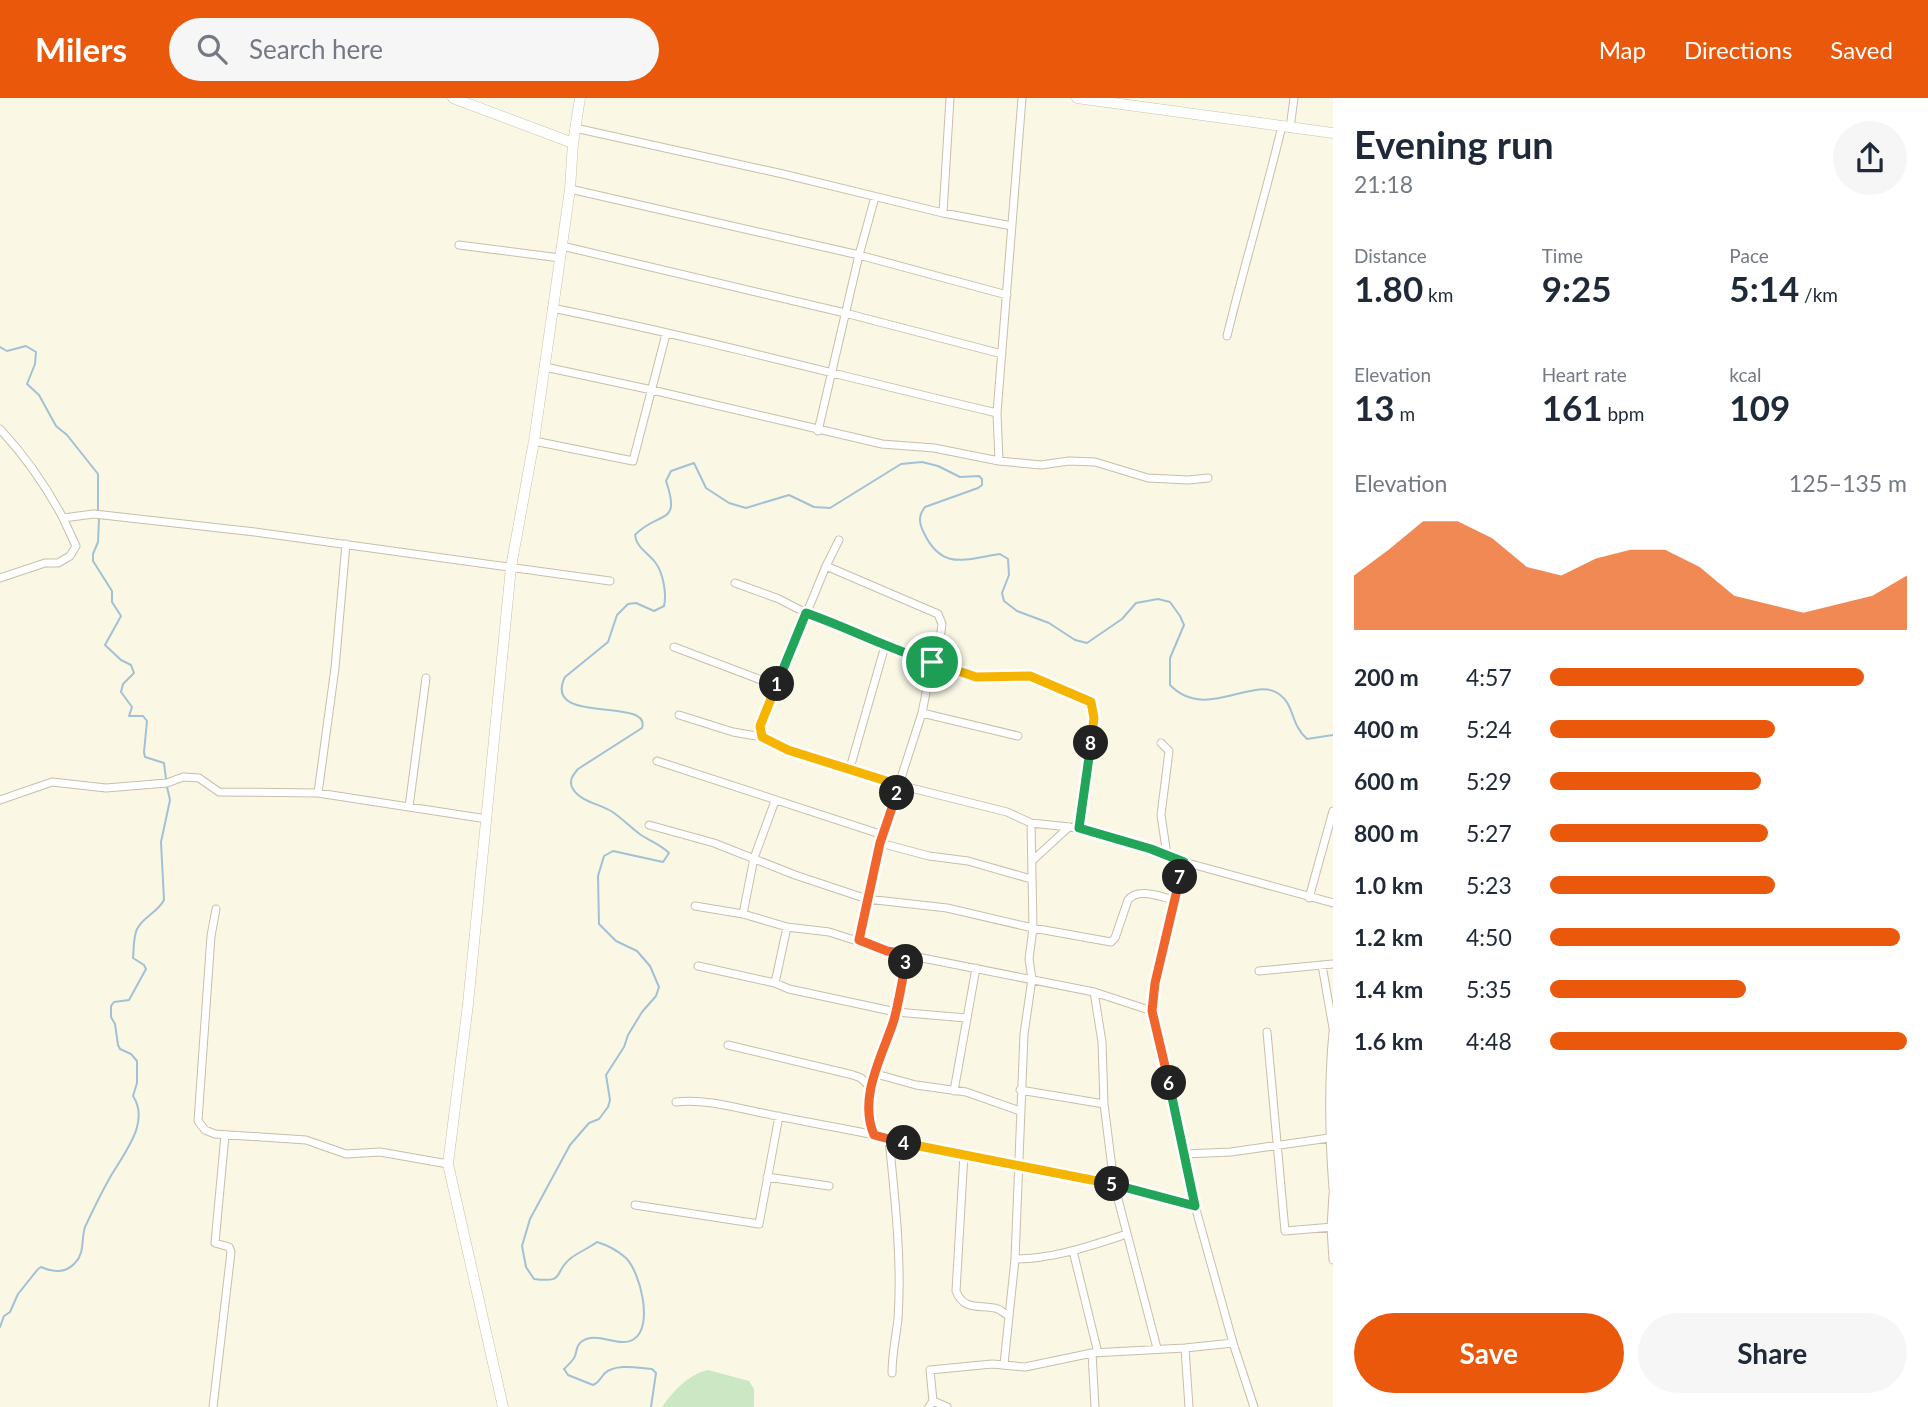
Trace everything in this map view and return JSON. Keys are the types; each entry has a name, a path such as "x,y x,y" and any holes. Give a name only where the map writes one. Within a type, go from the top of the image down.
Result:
{"street":[{"path":"453,98 573,143"},
{"path":"503,1407 448,1164 468,1004 511,567 545,367 580,98"},
{"path":"943,214 950,98"},
{"path":"999,461 997,413 1021,98"},
{"path":"1077,98 1333,133"},
{"path":"1227,336 1248,248 1294,98"},
{"path":"575,128 943,214 1012,226"},
{"path":"570,188 859,255 1007,295"},
{"path":"818,431 875,197"},
{"path":"459,245 560,258"},
{"path":"562,246 845,313 1002,354"},
{"path":"552,308 765,355 832,374 997,413"},
{"path":"534,441 633,461 666,334"},
{"path":"545,367 882,444 939,449 999,461 1041,465 1069,461 1095,462 1149,478 1208,478"},
{"path":"0,429 20,451 52,497 76,546 70,556 58,563 45,563 0,578"},
{"path":"63,518 94,514 346,544 610,582"},
{"path":"762,737 760,726 839,540"},
{"path":"318,793 335,668 346,544"},
{"path":"826,566 938,614 942,624 922,713 882,839 859,940"},
{"path":"735,583 857,631 886,646 976,677 1030,676 1091,702 1094,718 1079,828"},
{"path":"850,768 886,646"},
{"path":"674,647 776,686"},
{"path":"409,807 426,678"},
{"path":"922,713 1018,736"},
{"path":"679,715 733,732 762,737 788,750 899,785 1007,812 1031,823 1079,828 1184,862 1333,903"},
{"path":"1161,743 1169,751 1161,815 1167,855"},
{"path":"657,761 775,801 794,804 929,856 968,861 1031,879"},
{"path":"0,800 52,782 106,788 167,783 183,777 199,778 219,792 318,793 486,819"},
{"path":"743,914 754,858 775,801"},
{"path":"1309,898 1333,813"},
{"path":"1004,1364 1015,1258 1024,1034 1032,979 1029,959 1033,928 1031,823"},
{"path":"649,825 715,843 795,875 867,899 947,908 1033,928 1111,942 1132,894 1138,892 1175,900"},
{"path":"1033,860 1069,827"},
{"path":"1184,862 1155,983 1152,1011 1195,1206 1233,1343 1254,1407"},
{"path":"695,906 743,914 786,927 822,930 887,951 1094,992 1152,1011"},
{"path":"216,909 210,948 198,1121 205,1130 225,1135 306,1140 346,1154 380,1152 448,1164"},
{"path":"775,983 786,927"},
{"path":"874,1135 867,1112 870,1087 896,1012 908,954"},
{"path":"1259,971 1333,964"},
{"path":"1322,965 1331,1003 1333,1030 1329,1138 1333,1191 1333,1260"},
{"path":"698,966 896,1012 966,1018"},
{"path":"954,1091 976,968"},
{"path":"1094,992 1102,1042 1104,1104 1114,1184 1157,1348"},
{"path":"1267,1032 1284,1231 1332,1228"},
{"path":"728,1045 853,1075 861,1078 870,1087"},
{"path":"876,1074 916,1085 967,1092 1020,1111"},
{"path":"1020,1090 1104,1104"},
{"path":"676,1102 697,1100 724,1104 889,1140 1114,1184 1195,1206"},
{"path":"635,1205 759,1224 779,1116"},
{"path":"213,1407 231,1252 229,1247 215,1243 225,1135"},
{"path":"1184,1154 1231,1152 1329,1138"},
{"path":"889,1140 898,1272 898,1321 892,1373"},
{"path":"964,1155 956,1291 966,1304 998,1309 1009,1316"},
{"path":"767,1177 829,1186"},
{"path":"1015,1258 1036,1259 1127,1234"},
{"path":"1073,1251 1095,1353 1095,1407"},
{"path":"947,1407 931,1404 930,1370 1004,1364 1025,1367 1095,1353 1233,1343"},
{"path":"1185,1348 1189,1407"}],"green space":[{"path":"708,1370 749,1381 754,1389 754,1407 662,1407 682,1384 694,1375"}],"waterway":[{"path":"0,347 7,351 26,346 36,352 35,364 27,384 39,395 56,426 67,435 98,474 98,513"},
{"path":"651,1407 656,1373 652,1369 615,1368 605,1373 593,1385 568,1375 564,1369 574,1358 579,1344 587,1339 628,1342 640,1332 643,1323 643,1299 636,1275 626,1258 597,1242 565,1263 555,1278 534,1279 526,1267 522,1246 530,1219 570,1145 589,1123 599,1119 608,1107 610,1100 606,1075 659,987 650,966 637,951 616,941 599,924 598,876 604,856 613,851 663,862 669,853 611,811 580,797 571,783 578,769 642,728 641,719 631,713 581,706 568,701 562,692 565,677 608,642 617,615 628,604 636,603 654,611 664,606 665,589 660,571 640,546 635,535 669,512 671,505 666,481 671,471 694,463 706,488 729,503 746,508 789,495 814,507 830,508 901,464 922,462 938,466 960,477 979,476 982,485 978,488 925,507 920,517 921,526 931,545 947,558 965,560 1000,554 1008,559 1009,575 1002,593 1004,601 1017,611 1049,623 1075,640 1087,643 1122,619 1136,603 1158,599 1170,602 1184,625 1170,658 1170,685 1184,695 1199,699 1268,690 1284,698 1307,739 1333,735"},
{"path":"99,519 98,542 93,561 112,591 112,602 121,616 105,645 121,660 131,665 134,673 123,684 121,692 132,707 129,716 143,716 147,721 145,757 164,763 166,779"},
{"path":"0,1327 18,1294 38,1269 41,1267 54,1271 63,1270 71,1267 78,1259 85,1227 135,1133 138,1111 133,1096 137,1083 137,1061 118,1045 111,1006 114,1002 129,1000 146,969 133,958 136,932 164,900 161,842 170,800 167,787"}],"route":[{"path":"806,613 932,662 976,677 1030,676 1091,702 1094,718 1079,828 1151,849 1184,862 1155,983 1152,1011 1195,1206 1114,1184 874,1135 867,1112 870,1087 896,1012 908,954 887,951 859,940 880,843 899,785 767,742 760,733 760,726 806,613"}]}
